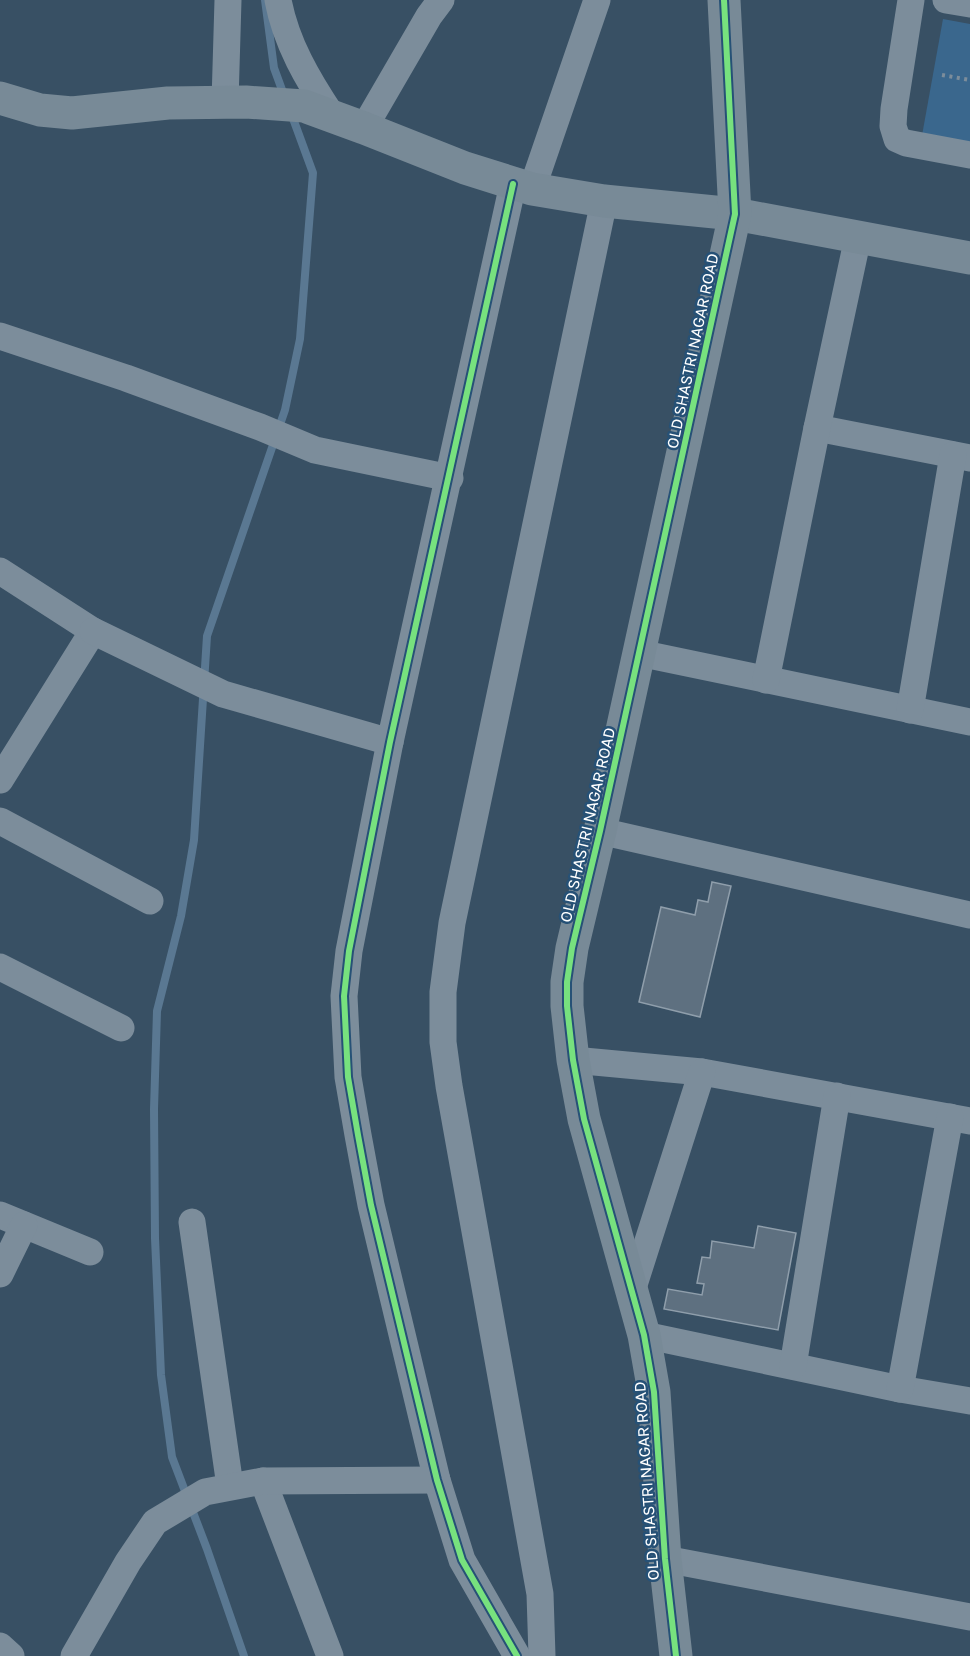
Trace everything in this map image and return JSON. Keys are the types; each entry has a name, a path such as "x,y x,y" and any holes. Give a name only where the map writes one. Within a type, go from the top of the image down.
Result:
{"street":[{"path":"278,0 283,24 318,111"},
{"path":"364,128 429,16 441,0"},
{"path":"517,1656 462,1560 437,1479 371,1205 348,1077 344,996 348,951 390,742 450,478 523,186 597,0"},
{"name":"OLD SHASTRI NAGAR ROAD","path":"676,1656 665,1559 654,1392 644,1335 584,1119 573,1060 567,1006 567,982 572,948 600,831 735,214 724,0"},
{"path":"911,0 894,109 893,126 897,139 906,143 970,155"},
{"path":"946,0 970,4"},
{"path":"223,2 236,102"},
{"path":"0,98 40,110 72,113 168,103 236,102 318,111 424,153 523,186 604,201 735,214 970,258"},
{"path":"542,1656 540,1594 449,1086 443,1042 443,992 454,912 604,201"},
{"path":"766,680 858,237"},
{"path":"0,336 126,378 260,427 315,450 450,478"},
{"path":"817,428 962,456 910,710"},
{"path":"0,571 93,630 223,694 390,742"},
{"path":"0,780 93,630"},
{"path":"639,653 970,722"},
{"path":"0,821 150,901"},
{"path":"600,831 970,915"},
{"path":"0,967 121,1028"},
{"path":"573,1060 702,1072 960,1119 900,1389"},
{"path":"632,1292 702,1072"},
{"path":"793,1366 837,1096"},
{"path":"0,1274 12,1220 90,1252"},
{"path":"192,1222 218,1489"},
{"path":"644,1335 900,1389 970,1401"},
{"path":"74,1656 128,1562 155,1522 218,1489 263,1481 437,1479"},
{"path":"263,1481 330,1656"},
{"path":"665,1559 970,1617"},
{"path":"0,1646 11,1656"}],"path":[{"path":"942,75 970,80"}],"shaded area":[{"path":"943,19 970,24 970,149 921,141"}],"building":[{"path":"712,882 731,886 700,1017 639,1002 661,907 695,915 698,900 708,902"},
{"path":"758,1226 796,1233 778,1330 664,1309 668,1289 702,1295 704,1284 697,1283 702,1257 710,1258 712,1241 754,1248"}],"waterway":[{"path":"265,0 274,68 285,98"},
{"path":"244,1656 172,1457 161,1375 155,1238 154,1109 157,1011 181,916 194,840 207,636 285,410 300,339 313,173 291,113"}],"cycle path":[{"path":"676,1656 665,1559 654,1392 644,1335 584,1119 573,1060 567,1006 567,982 572,948 600,831 735,214 724,0"},
{"path":"513,184 390,742 349,951 344,996 348,1077 371,1205 437,1480 462,1560 517,1656"}]}
